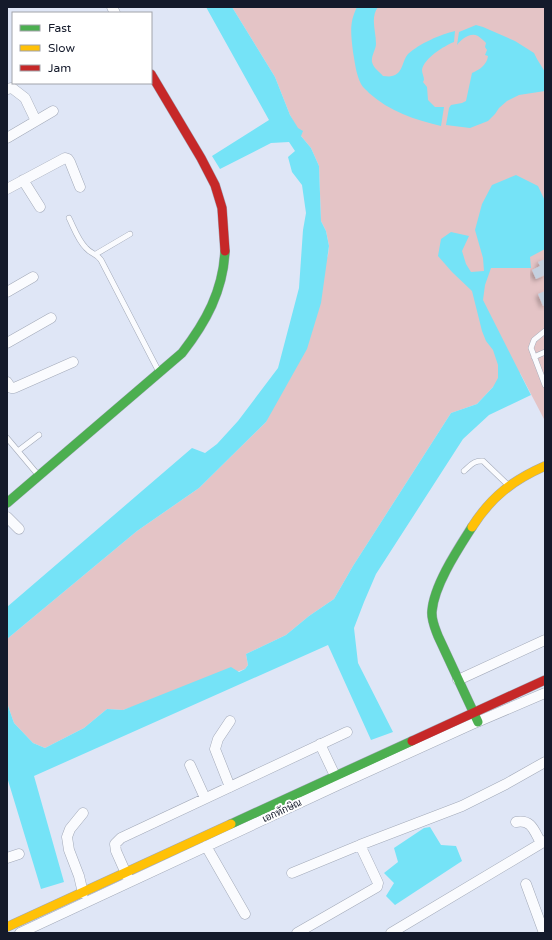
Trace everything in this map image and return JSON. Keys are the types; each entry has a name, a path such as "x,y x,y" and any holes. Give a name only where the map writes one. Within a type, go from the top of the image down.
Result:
{"street":[{"path":"7,503 182,353 197,334 208,316 220,287 226,251 222,204 217,188 207,168 152,76"},
{"path":"7,89 12,88 25,98 36,121"},
{"path":"7,138 53,111"},
{"path":"7,190 65,158 70,162 80,187"},
{"path":"24,180 40,208"},
{"path":"7,292 33,277"},
{"path":"7,343 51,318"},
{"path":"7,382 11,388 14,388 73,362"},
{"path":"545,466 521,476 491,501 461,543 434,600 432,613 434,626 475,717 545,680"},
{"path":"7,517 19,529"},
{"path":"458,680 545,640"},
{"name":"เอกทักษิณ","path":"20,933 127,878 206,846 337,780 475,717 544,697"},
{"path":"230,721 218,739 215,749 230,786"},
{"path":"127,878 116,851 115,844 121,838 347,732"},
{"path":"7,927 83,892 127,878 337,780 320,744"},
{"path":"292,873 462,806 545,762"},
{"path":"190,765 205,798"},
{"path":"83,813 70,829 67,837 69,850 79,876 83,892"},
{"path":"391,933 543,842 529,823 524,821 516,822"},
{"path":"297,933 377,887 378,883 360,845"},
{"path":"206,846 245,914"},
{"path":"7,858 19,854"},
{"path":"526,884 544,933"}],"lane":[{"path":"68,218 87,250 96,254 101,260 159,372"},
{"path":"96,254 130,234"},
{"path":"545,331 534,340 531,348 545,385"},
{"path":"534,357 545,352"},
{"path":"18,451 39,434"},
{"path":"7,438 40,476"},
{"path":"464,471 473,463 483,461 509,486"}],"shaded area":[{"path":"232,7 545,7 545,421 520,373 493,387 477,404 451,413 353,566 334,599 309,616 286,635 246,654 248,665 245,669 123,710 107,709 84,728 45,748 33,743 14,723 7,703 7,639 137,531 199,488 266,422 328,255 329,246 326,231 321,221 319,166 311,148 301,136 290,115 275,77"}],"water":[{"path":"206,7 232,7 275,77 290,115 298,128 303,131 301,136 311,148 319,166 321,221 326,231 329,246 321,303 307,349 266,422 199,488 137,531 7,639 7,607 192,448 205,453 217,444 238,421 278,368 299,288 303,230 306,213 302,185 292,172 288,157 295,151 289,142 271,143 220,169 212,156 269,120"},
{"path":"357,7 378,7 374,16 376,44 372,62 375,68 383,76 396,75 408,54 424,43 449,32 455,31 454,42 440,49 430,57 426,61 422,70 424,79 423,82 427,87 428,100 435,107 444,107 441,126 412,118 394,110 369,93 362,85 356,68 351,34 354,13"},
{"path":"476,25 515,41 534,53 545,72 545,91 519,95 507,101 488,121 470,128 446,125 449,108 451,105 466,101 472,73 482,67 488,56 485,55 487,50 485,47 486,43 478,36 472,35 464,38 457,45 459,32"},
{"path":"516,175 538,186 545,201 545,249 530,257 531,268 491,268 485,285 483,300 531,395 489,415 463,439 376,574 364,602 354,628 358,663 393,732 371,740 328,645 34,776 64,882 41,889 7,777 7,703 14,723 33,743 45,748 84,728 107,709 123,710 231,667 239,672 245,669 248,665 246,654 286,635 309,616 334,599 353,566 451,413 477,404 493,387 498,378 498,365 493,350 486,341 482,331 472,291 438,256 441,239 451,232 469,236 462,251 466,264 471,272 484,271 483,258 475,230 482,204 492,185"},
{"path":"430,827 441,845 456,846 462,861 395,905 386,896 394,883 384,873 398,862 394,848 424,828"}],"building":[{"path":"545,259 545,275 536,279 532,270 540,266 538,262"},
{"path":"545,291 545,305 543,306 538,294"}],"traffic: fast":[{"path":"7,503 182,353 199,330 212,305 221,279 225,251"},
{"path":"472,527 454,556 437,590 432,611 432,618 438,636 478,722"},
{"path":"231,824 412,741"}],"traffic: slow":[{"path":"472,527 479,516 504,490 533,471 545,466"},
{"path":"7,927 231,824"}],"traffic: jam":[{"path":"152,76 201,158 215,185 222,208 225,251"},
{"path":"412,741 545,680"}]}
